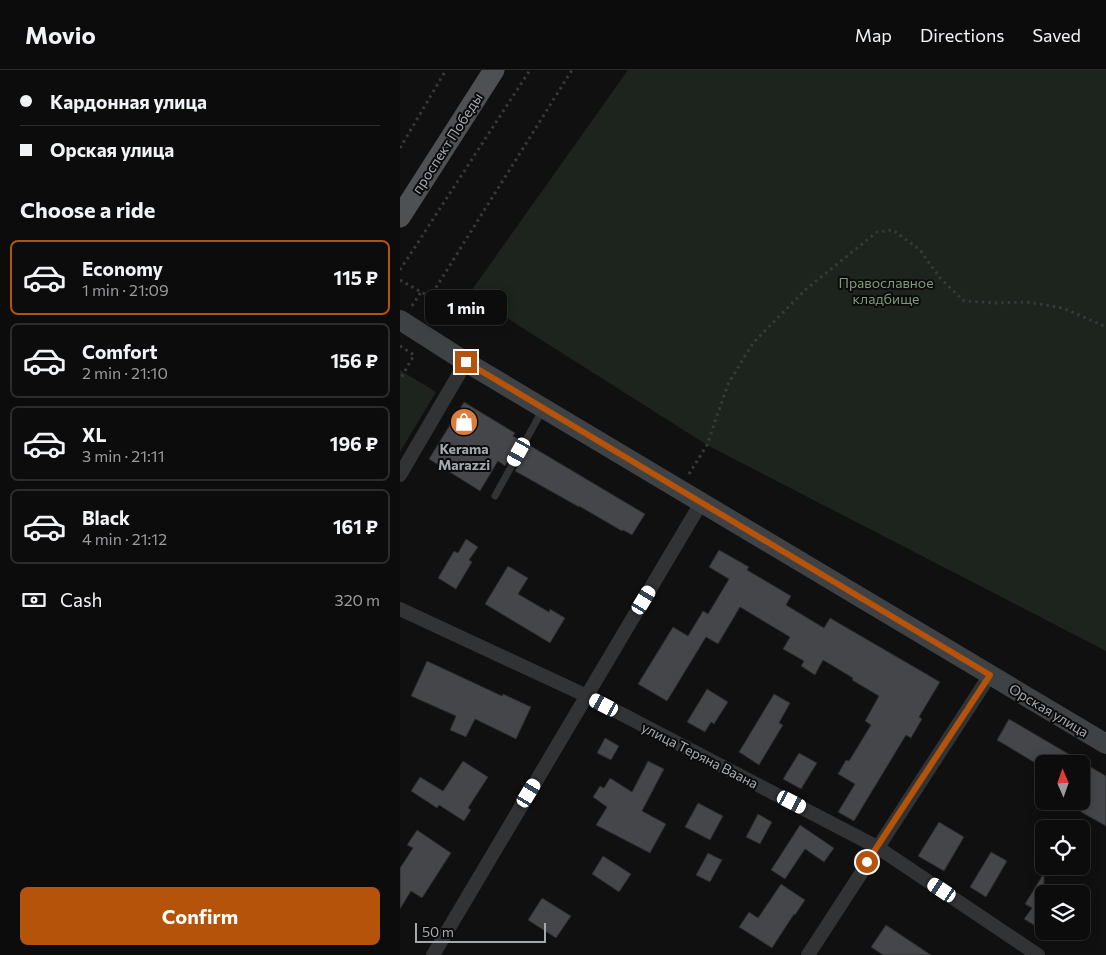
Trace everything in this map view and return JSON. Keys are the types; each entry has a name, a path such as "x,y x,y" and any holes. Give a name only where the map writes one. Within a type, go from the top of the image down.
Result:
{"main road":[{"name":"проспект Победы","path":"400,217 494,70"},
{"name":"Орская улица","path":"400,320 466,362 1106,744"}],"street":[{"path":"400,475 466,362"},
{"path":"433,955 701,503"},
{"name":"улица Теряна Ваана","path":"400,609 587,696 877,847 1038,955"},
{"path":"808,955 990,675"}],"lane":[{"path":"495,496 544,408"}],"path":[{"path":"400,148 446,70"},
{"path":"400,270 530,70"},
{"path":"400,280 430,297 572,70"},
{"path":"680,490 707,445 728,384 753,343 804,290 877,232 893,230 920,250 940,278 964,301 1027,302 1064,308 1106,327"},
{"path":"400,346 414,355 400,380"}],"green space":[{"name":"Православное кладбище","path":"628,70 1106,70 1106,651 707,445 469,294"},
{"path":"400,370 436,392 400,452"}],"building":[{"path":"464,402 515,433 513,436 520,440 505,466 498,461 480,491 429,459"},
{"path":"529,445 645,514 632,535 515,471"},
{"path":"466,539 478,547 469,560 472,562 456,589 438,578 454,551 458,553"},
{"path":"719,550 749,567 747,570 791,596 786,605 824,628 830,618 940,682 919,717 922,719 911,738 906,735 854,821 838,812 855,784 838,774 846,760 849,761 871,725 865,721 879,696 823,660 815,675 801,666 804,661 783,649 790,637 740,607 718,644 706,637 667,701 638,684 673,627 688,636 703,611 708,614 729,579 709,567"},
{"path":"508,566 528,578 518,594 549,612 550,609 565,618 550,643 485,604"},
{"path":"427,661 502,696 503,694 531,707 516,739 475,719 466,737 450,730 456,716 411,696"},
{"path":"707,689 728,702 714,724 711,722 705,732 687,722"},
{"path":"774,694 790,703 779,723 783,725 759,765 739,752"},
{"path":"1009,719 1070,755 1035,755 1035,763 997,740"},
{"path":"605,738 619,746 611,760 597,753"},
{"path":"799,753 817,763 801,789 783,779"},
{"path":"463,761 488,777 468,808 471,810 464,821 439,805 437,808 411,791 420,777 443,791"},
{"path":"648,761 664,769 642,811 666,824 650,853 596,825 607,807 593,797 600,786 604,788 610,778 632,792"},
{"path":"1090,767 1106,776 1106,826 1081,812 1081,810 1090,810"},
{"path":"698,803 723,816 710,840 685,827"},
{"path":"758,814 772,822 760,844 746,837"},
{"path":"939,822 964,837 944,871 918,856"},
{"path":"800,825 834,848 824,862 805,849 785,879 771,870"},
{"path":"417,830 451,853 422,898 411,891 400,909 400,868 413,848 407,845"},
{"path":"991,852 1007,861 986,897 970,887"},
{"path":"708,853 722,860 710,882 696,875"},
{"path":"603,856 631,874 619,892 592,874"},
{"path":"1043,875 1044,875 1044,885 1037,885"},
{"path":"781,884 805,900 772,948 739,927 749,912 758,918"},
{"path":"1035,888 1035,926 1024,919 1032,908 1025,904"},
{"path":"542,898 571,916 556,938 528,920"},
{"path":"886,925 931,955 883,955 871,947"}],"place":[{"name":"Kerama Marazzi","path":"464,422"}],"route":[{"path":"466,362 990,675 867,862"}]}
